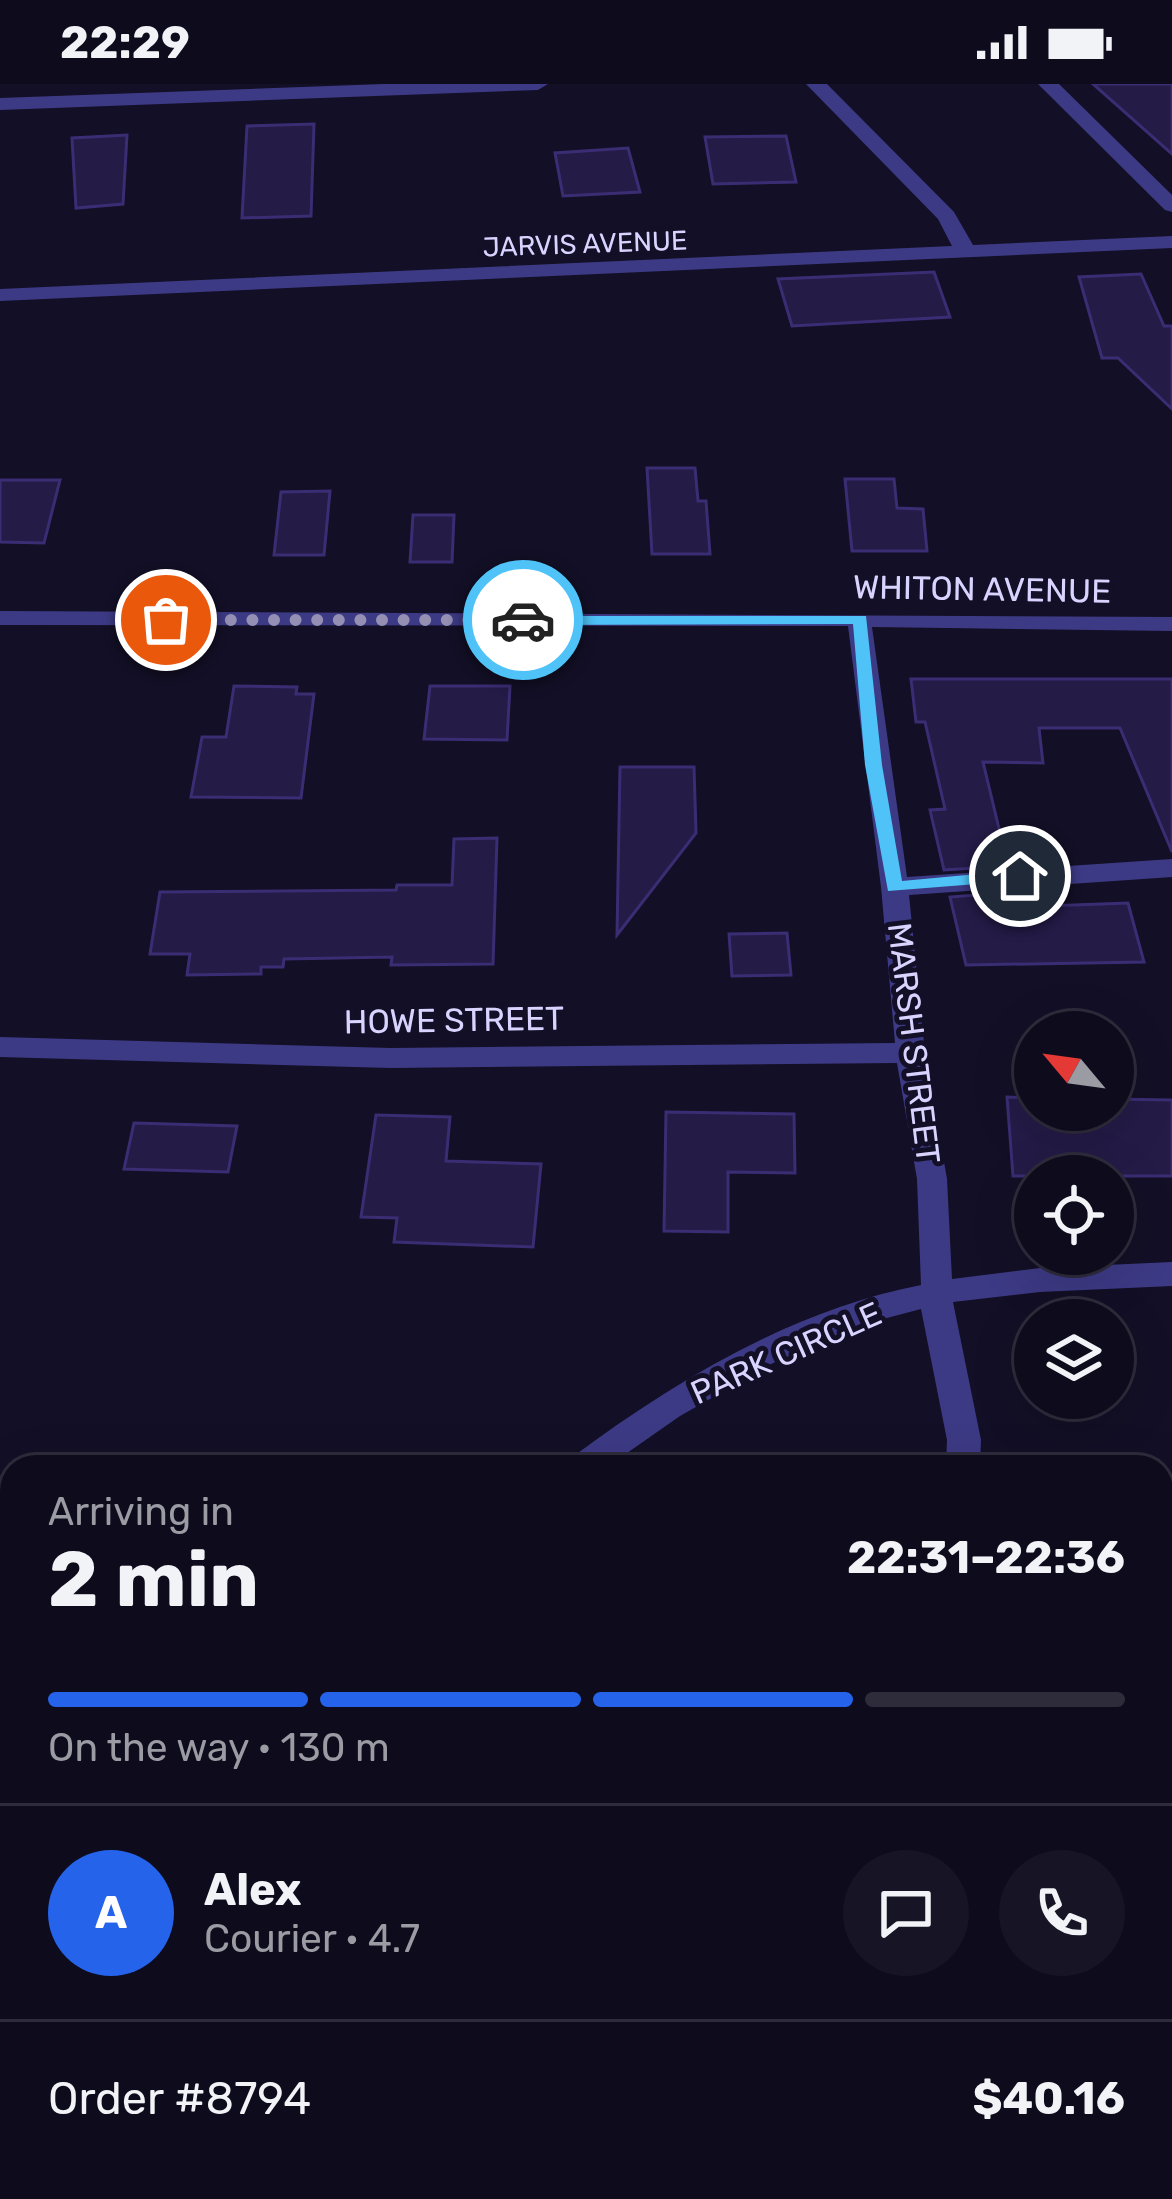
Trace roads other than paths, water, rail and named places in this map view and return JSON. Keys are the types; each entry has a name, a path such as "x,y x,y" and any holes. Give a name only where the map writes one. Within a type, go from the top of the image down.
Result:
{"street":[{"path":"0,104 538,84"},
{"path":"816,84 947,216 966,252"},
{"path":"1048,84 1172,206"},
{"name":"JARVIS AVENUE","path":"0,296 1172,242"},
{"name":"WHITON AVENUE","path":"0,618 1172,624"},
{"name":"MARSH STREET","path":"860,619 873,765 895,887 910,1053 932,1179 938,1325 963,1455"},
{"path":"895,887 1172,868"},
{"name":"HOWE STREET","path":"0,1047 391,1058 910,1053"},
{"name":"PARK CIRCLE","path":"598,1455 724,1373 872,1309 937,1294 1076,1277 1172,1274"}]}
